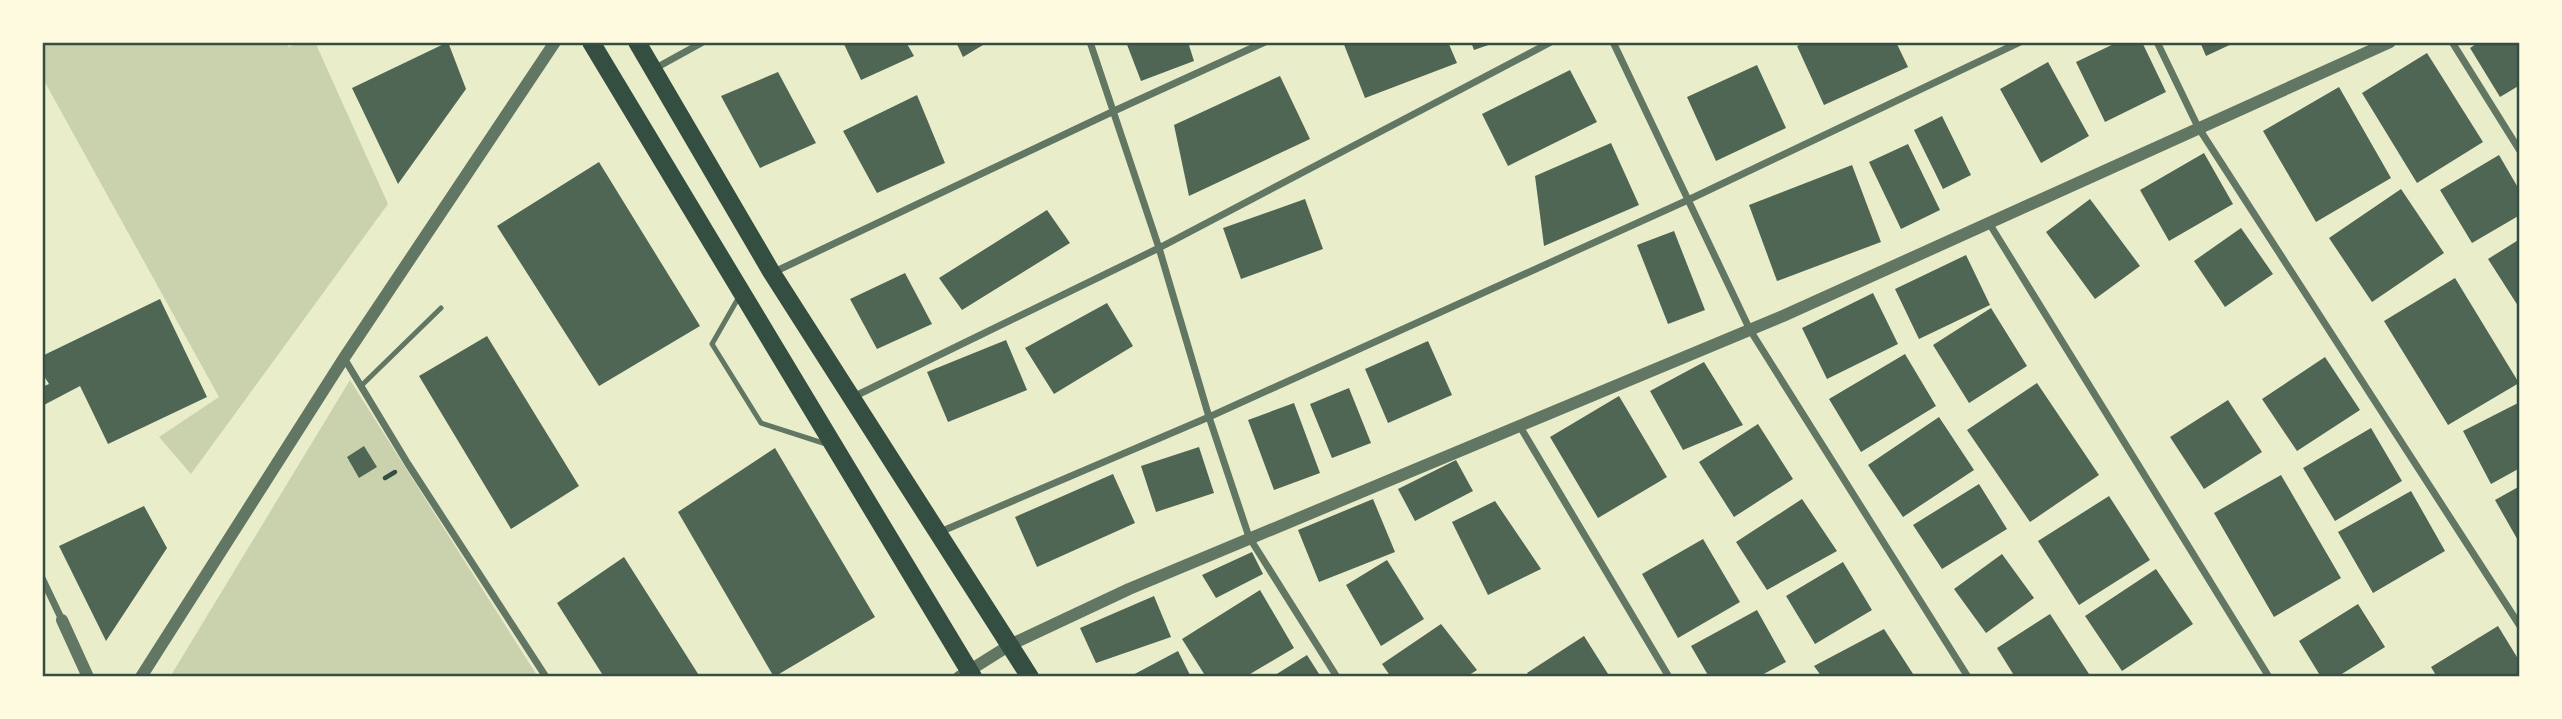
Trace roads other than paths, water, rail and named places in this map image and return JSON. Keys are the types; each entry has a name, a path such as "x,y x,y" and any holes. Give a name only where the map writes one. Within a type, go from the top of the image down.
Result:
{"main road":[{"path":"591,42 835,447 967,675"},
{"path":"637,42 772,273 1030,677"}],"street":[{"path":"141,677 344,358 555,42"},
{"path":"653,69 703,42"},
{"path":"1090,42 1159,248 1209,417 1249,537 1337,677"},
{"path":"772,273 1265,42"},
{"path":"850,398 1159,248 1551,42"},
{"path":"1614,42 1750,330 1968,677"},
{"path":"938,533 1209,417 1688,200 2020,42"},
{"path":"2157,42 2198,127 2520,626"},
{"path":"967,675 1010,645 1129,589 1750,330 2390,42"},
{"path":"2452,42 2520,151"},
{"path":"1989,223 2269,677"},
{"path":"344,358 408,464 546,677"},
{"path":"1519,425 1669,677"},
{"path":"42,578 88,677"}],"lane":[{"path":"741,292 712,344 761,423 835,447"},
{"path":"361,386 441,307"}]}
